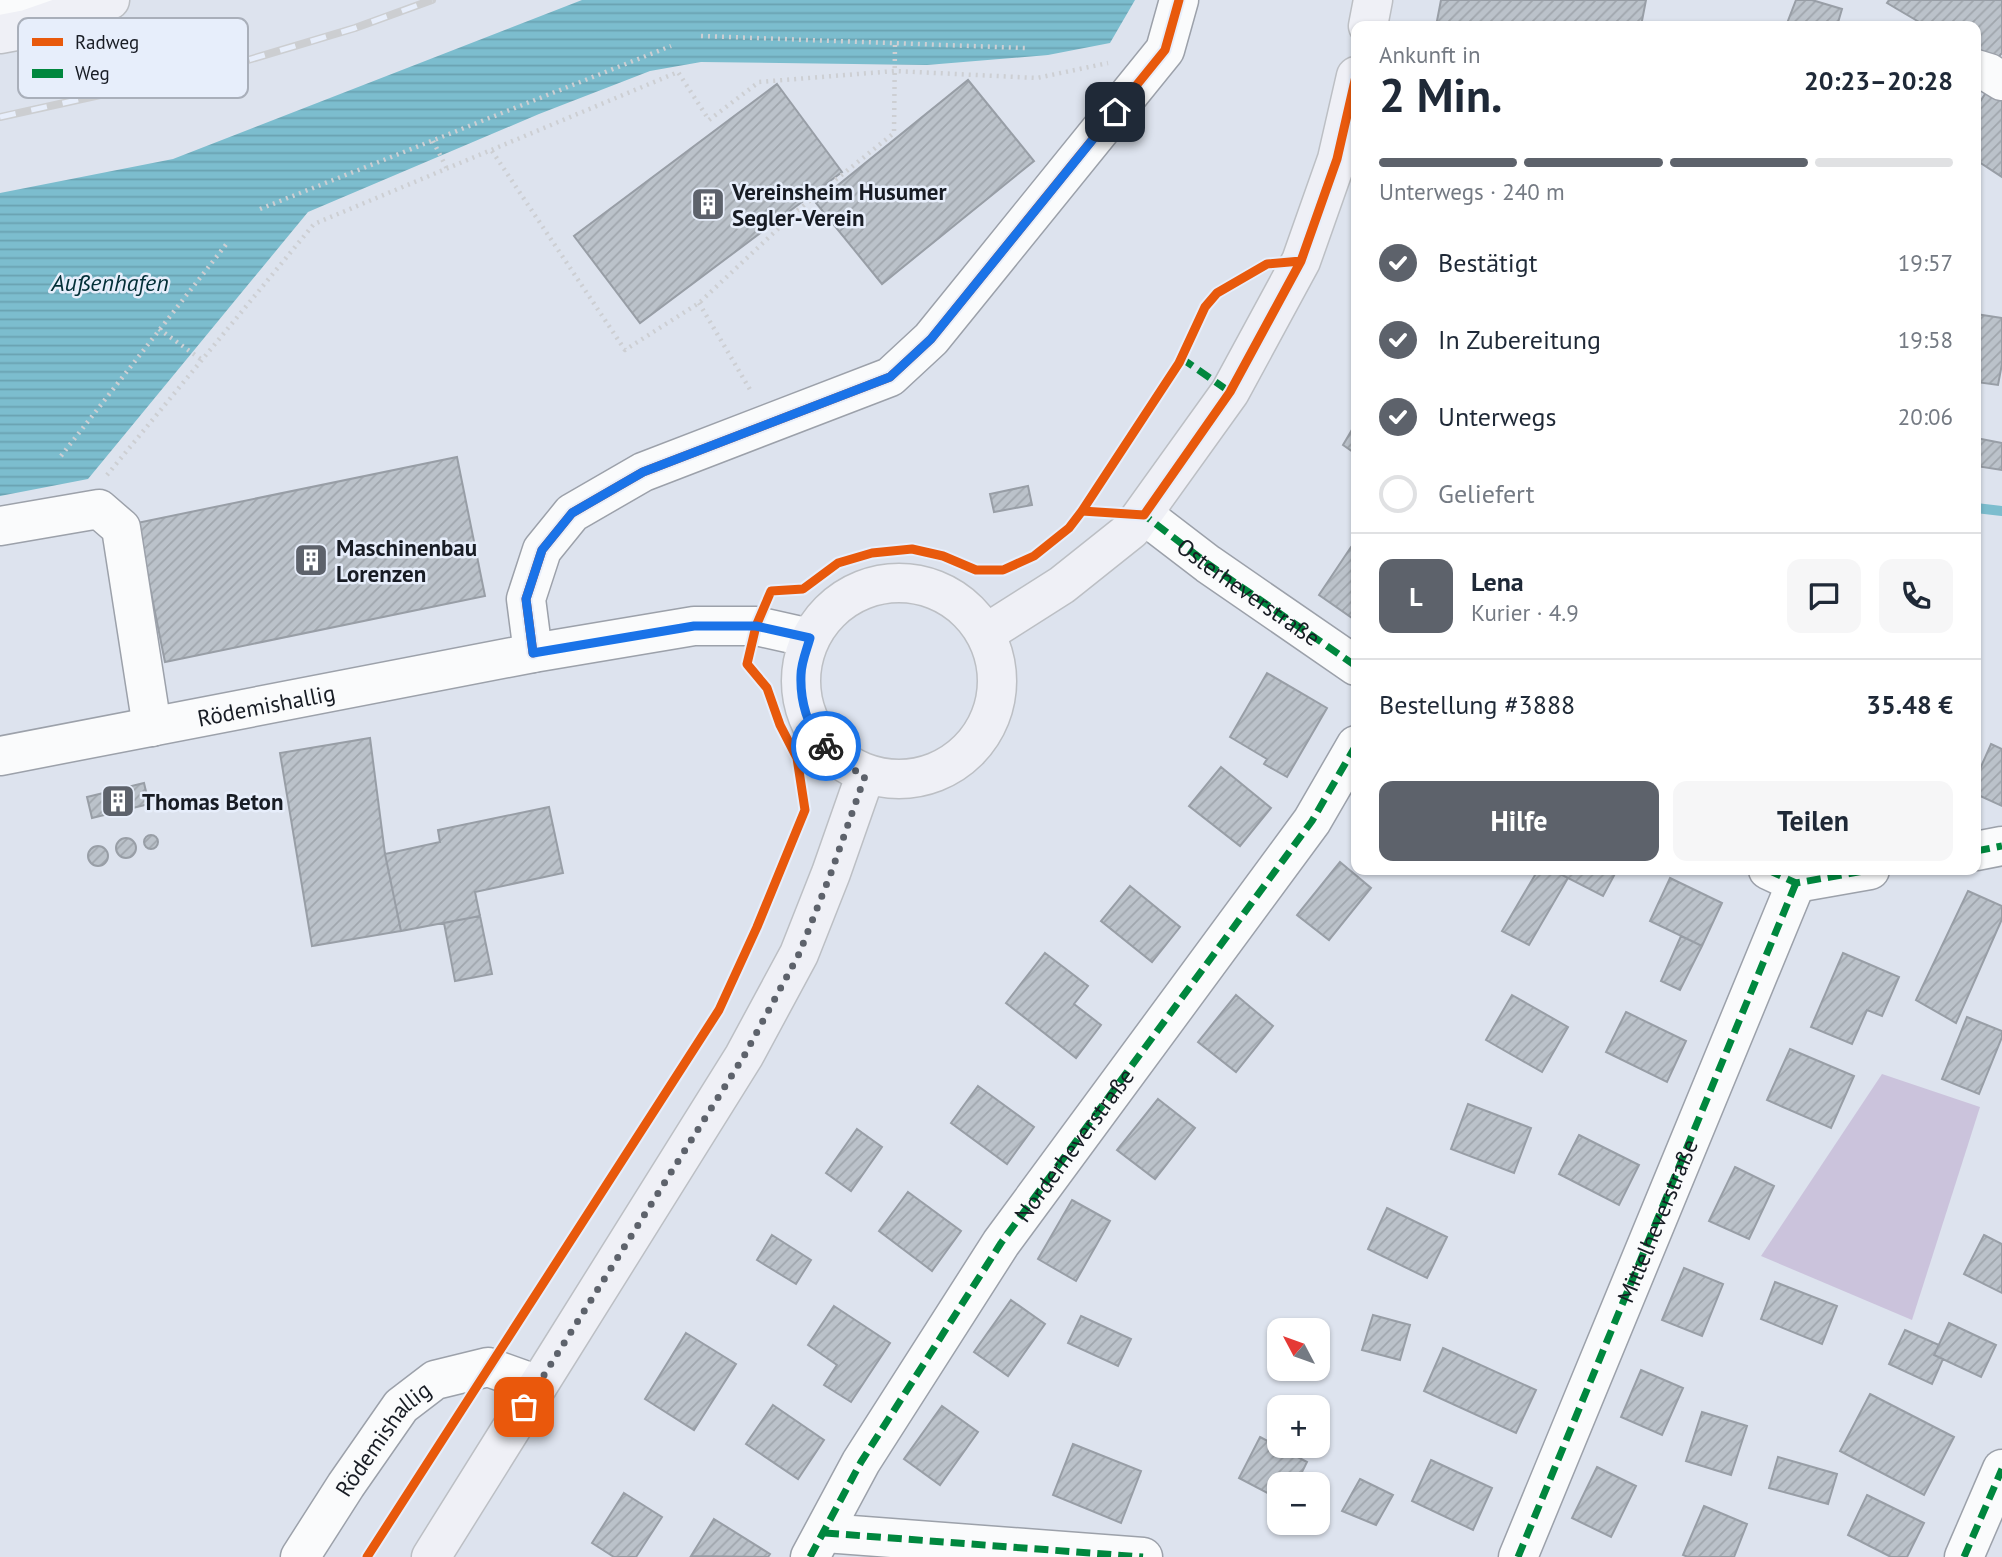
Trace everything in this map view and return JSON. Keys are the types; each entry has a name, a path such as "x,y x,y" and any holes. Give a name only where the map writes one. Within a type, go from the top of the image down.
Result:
{"main road":[{"path":"20,16 110,0"},
{"path":"1369,21 1373,0"},
{"path":"988,632 1062,585 1131,530 1230,392 1301,261 1337,159 1351,98"},
{"path":"899,582 935,589 966,608 988,632 997,672 994,708 978,741 951,766 917,779 865,776 847,766 820,741 804,709 800,673 810,638 832,608 863,589 899,582"},
{"path":"431,1557 744,1056 799,954 865,776"}],"street":[{"path":"533,653 526,599 542,550 572,513 643,472 890,377 931,339 1165,50 1179,0"},
{"path":"1981,71 2002,81"},
{"path":"0,526 99,509 121,528 152,727"},
{"name":"Osterheverstraße","path":"1144,515 1208,564 1351,663"},
{"name":"Rödemishallig","path":"0,756 533,653 694,626 756,626 810,638"},
{"name":"Norderheverstraße","path":"818,1545 861,1462 1001,1243 1312,821 1351,754"},
{"path":"1981,850 2002,846"},
{"name":"Mittelheverstraße","path":"1518,1557 1782,876"},
{"name":"Rödemishallig","path":"300,1557 401,1406 435,1380 488,1367 538,1385"},
{"path":"1965,1557 2002,1469"},
{"path":"818,1545 1143,1557"}],"path":[{"path":"701,36 1025,48"},
{"path":"492,150 625,350 699,303 798,210 894,133 895,43"},
{"path":"260,209 671,46"},
{"path":"105,478 314,224 678,72 709,120 759,82 895,71 1037,78 1165,50"},
{"path":"433,141 447,169"},
{"path":"61,456 228,242"},
{"path":"1082,511 1178,363 1205,307 1217,293 1267,264 1301,261"},
{"path":"699,303 770,424"},
{"path":"159,329 202,360"}],"shaded area":[{"path":"1882,1074 1980,1107 1912,1320 1761,1256"}],"water":[{"name":"Außenhafen","path":"582,0 1135,0 1110,43 1048,55 927,65 701,62 650,71 539,114 308,212 88,479 0,496 0,193 173,159"}],"building":[{"path":"1441,0 1646,0 1642,21 1437,21"},
{"path":"1796,0 1812,0 1842,9 1838,21 1788,21"},
{"path":"1889,0 2002,0 2002,53 1991,65 1981,59 1981,21 1918,21 1887,3"},
{"path":"968,80 1034,161 882,284 816,203"},
{"name":"Vereinsheim Husumer Segler-Verein","path":"777,84 842,172 640,323 574,236"},
{"path":"1987,91 2002,101 2002,177 1981,163 1981,100"},
{"path":"1981,315 2002,318 2002,364 1998,385 1981,383"},
{"path":"1351,431 1351,451 1343,445"},
{"path":"1981,439 2002,443 2002,470 1981,467"},
{"name":"Maschinenbau Lorenzen","path":"457,457 485,596 165,662 137,523"},
{"path":"1028,486 1032,505 994,512 990,494"},
{"path":"1351,547 1351,617 1319,595"},
{"path":"1267,673 1327,708 1287,777 1264,764 1267,759 1230,737"},
{"path":"370,738 385,854 401,931 312,946 280,753"},
{"path":"1991,744 2002,749 2002,806 1981,796 1981,767"},
{"path":"1221,767 1271,808 1240,846 1189,806"},
{"name":"Thomas Beton","path":"144,783 149,804 92,818 87,797"},
{"path":"549,807 563,873 475,892 480,916 401,931 385,854 440,842 438,830"},
{"path":"148,835 154,835 158,842 154,849 148,849 144,845 144,839"},
{"path":"126,838 133,841 136,848 133,855 126,858 119,855 116,848 119,841"},
{"path":"98,846 105,849 108,856 105,863 98,866 91,863 88,856 91,849"},
{"path":"1340,862 1351,871 1351,875 1356,875 1371,888 1329,940 1297,915"},
{"path":"1535,875 1562,875 1568,878 1529,945 1502,931"},
{"path":"1562,875 1614,875 1603,896"},
{"path":"1670,878 1722,903 1702,946 1650,921"},
{"path":"1130,886 1180,927 1152,962 1101,921"},
{"path":"1968,891 2002,906 2002,919 1956,1023 1916,1000"},
{"path":"480,916 492,974 455,981 444,923"},
{"path":"1681,936 1702,946 1680,990 1661,981"},
{"path":"1045,953 1088,986 1074,1004 1101,1025 1076,1058 1006,1003"},
{"path":"1843,953 1899,977 1882,1016 1867,1010 1852,1044 1811,1027"},
{"path":"1236,995 1273,1026 1236,1072 1198,1042"},
{"path":"1512,995 1568,1027 1542,1072 1486,1040"},
{"path":"1626,1012 1686,1041 1667,1082 1606,1052"},
{"path":"1967,1017 2002,1031 1979,1094 1942,1079"},
{"path":"1790,1049 1854,1076 1831,1128 1767,1100"},
{"path":"978,1086 1034,1127 1007,1164 951,1123"},
{"path":"1158,1099 1195,1128 1155,1179 1117,1150"},
{"path":"1468,1104 1531,1128 1514,1173 1451,1149"},
{"path":"857,1129 882,1147 851,1191 826,1173"},
{"path":"1579,1135 1639,1165 1619,1205 1559,1174"},
{"path":"1735,1167 1774,1186 1749,1239 1709,1221"},
{"path":"908,1192 961,1231 932,1271 879,1231"},
{"path":"1072,1200 1110,1221 1076,1281 1038,1259"},
{"path":"1387,1208 1447,1237 1427,1278 1368,1249"},
{"path":"772,1235 811,1260 796,1284 757,1260"},
{"path":"1984,1235 2002,1244 2002,1293 1964,1274"},
{"path":"1684,1268 1723,1284 1702,1336 1662,1320"},
{"path":"1775,1282 1837,1306 1822,1344 1761,1319"},
{"path":"1011,1300 1045,1324 1008,1376 974,1352"},
{"path":"834,1306 890,1343 851,1402 824,1385 837,1365 808,1345"},
{"path":"1373,1315 1410,1325 1400,1360 1362,1350"},
{"path":"1081,1316 1131,1339 1118,1366 1068,1343"},
{"path":"1949,1323 1996,1345 1981,1377 1934,1355"},
{"path":"1905,1330 1939,1345 1934,1355 1943,1359 1932,1384 1889,1364"},
{"path":"686,1333 736,1364 694,1430 645,1399"},
{"path":"1443,1348 1536,1390 1516,1433 1424,1391"},
{"path":"1641,1370 1683,1388 1662,1435 1621,1417"},
{"path":"1870,1394 1954,1437 1924,1495 1840,1451"},
{"path":"773,1405 824,1440 798,1479 746,1444"},
{"path":"942,1406 978,1432 940,1485 904,1459"},
{"path":"1702,1412 1747,1426 1731,1475 1686,1461"},
{"path":"1260,1437 1267,1441 1267,1458 1299,1458 1307,1462 1302,1472 1267,1472 1267,1493 1239,1478"},
{"path":"1073,1444 1141,1471 1121,1523 1053,1495"},
{"path":"1778,1457 1837,1474 1828,1504 1769,1488"},
{"path":"1431,1460 1492,1488 1473,1530 1412,1501"},
{"path":"1597,1467 1636,1486 1611,1537 1572,1518"},
{"path":"1360,1479 1393,1495 1376,1525 1342,1511"},
{"path":"624,1493 662,1517 636,1557 614,1557 592,1543"},
{"path":"1867,1495 1924,1523 1907,1557 1891,1557 1848,1535"},
{"path":"1704,1506 1747,1524 1734,1557 1683,1555"},
{"path":"714,1519 770,1554 768,1557 691,1556"}],"waterway":[{"path":"1981,509 2002,511"}],"railway":[{"path":"248,60 355,28 432,0"},
{"path":"0,117 86,98"}],"marked path":[{"path":"1181,358 1230,392"},
{"path":"1138,514 1144,515 1208,564 1351,663"},
{"path":"810,1557 861,1462 1001,1243 1312,821 1351,754"},
{"path":"1981,850 2002,846"},
{"path":"1779,875 1796,883 1842,875"},
{"path":"1518,1557 1796,883"},
{"path":"1964,1557 2002,1469"},
{"path":"825,1533 1143,1557"}],"cycle path":[{"path":"533,653 526,599 542,550 572,513 643,472 890,377 931,339 1165,50 1179,0"},
{"path":"1082,511 1144,515 1230,392 1301,261 1337,159 1351,98"},
{"path":"367,1557 719,1010 757,927 805,810 797,758 780,725 767,688 747,664 756,626 771,591 803,589 838,563 872,553 912,549 943,556 976,570 1003,570 1034,556 1069,528 1082,511 1179,363 1205,307 1217,293 1267,264 1301,261"}],"way so far":[{"path":"524,1407 744,1056 799,954 865,776 847,766 826,746"}],"place":[{"name":"Vereinsheim Husumer Segler-Verein","path":"708,204"},
{"name":"Maschinenbau Lorenzen","path":"311,560"},
{"name":"Thomas Beton","path":"118,801"}],"route":[{"path":"826,746 820,741 804,709 800,673 810,638 756,626 694,626 533,653 526,599 542,550 572,513 643,472 890,377 931,339 1115,112"}]}
